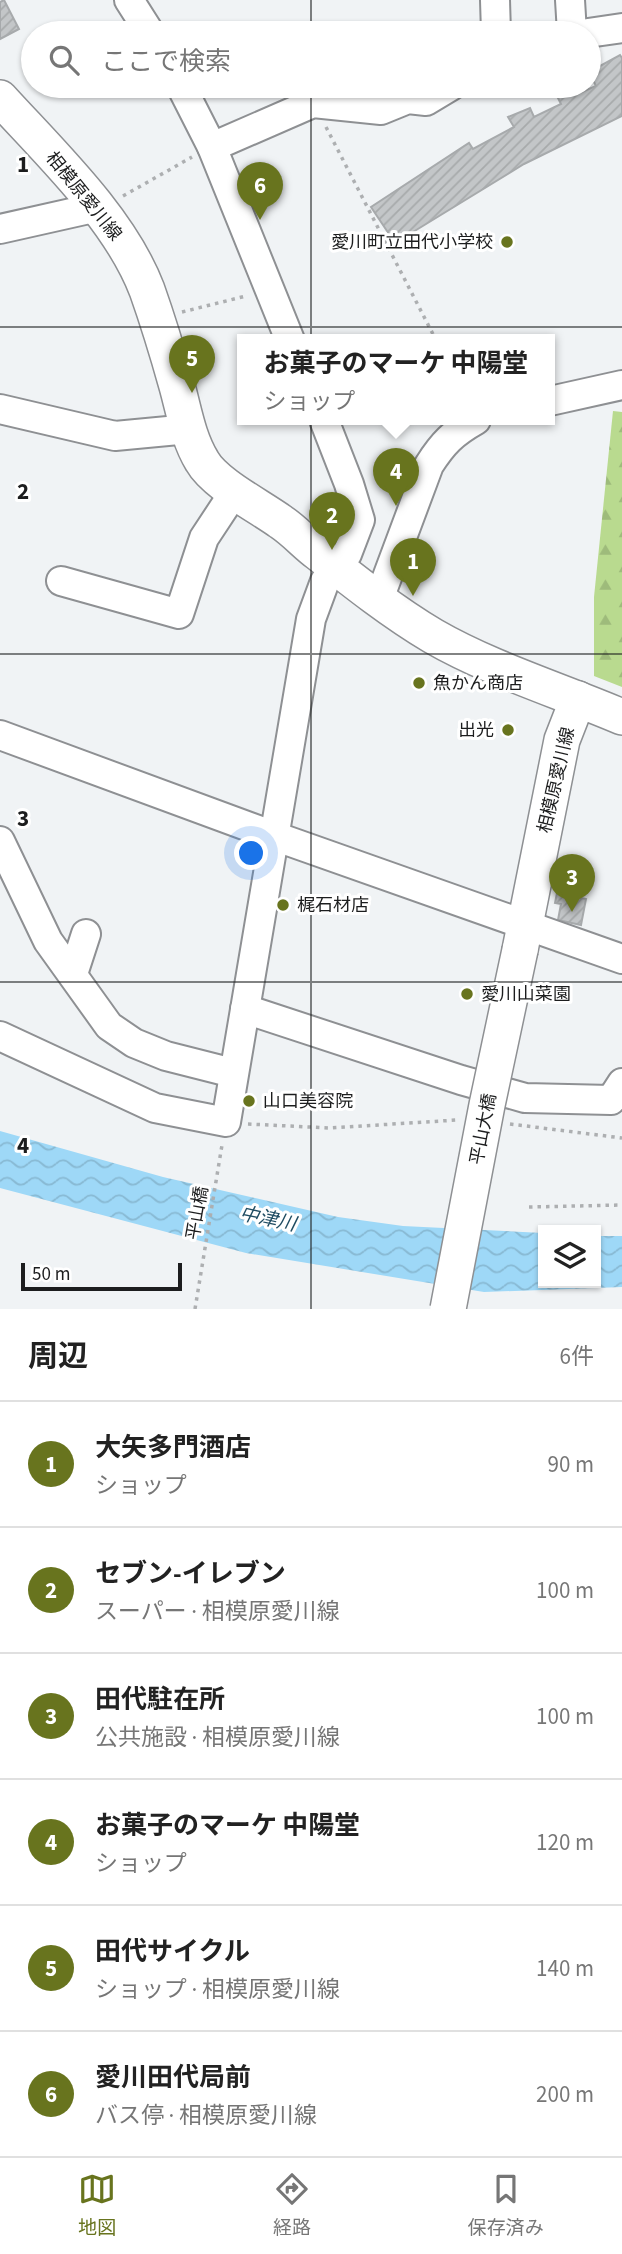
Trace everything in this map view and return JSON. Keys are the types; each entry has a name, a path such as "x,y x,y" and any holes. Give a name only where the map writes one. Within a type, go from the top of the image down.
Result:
{"main road":[{"name":"相模原愛川線","path":"0,98 110,222 137,269 166,346 189,429 202,462 212,473 294,531 379,599 434,636 578,699 562,740 522,938"},
{"path":"578,699 622,717"},
{"name":"平山大橋","path":"448,1309 522,938"}],"street":[{"path":"129,0 142,21"},
{"path":"495,0 496,21"},
{"path":"570,0 571,21"},
{"path":"601,31 622,28"},
{"path":"187,98 212,146 288,334"},
{"path":"212,146 313,103 381,110 408,99 426,101 431,98"},
{"path":"0,229 99,209"},
{"path":"555,400 622,385"},
{"path":"0,409 116,436 189,429"},
{"path":"0,1036 155,1108 226,1122 312,619 325,581 347,554 360,520 326,425"},
{"path":"379,599 429,465 442,446 468,425"},
{"path":"75,579 179,614 204,538 235,491"},
{"path":"0,735 274,836 522,938 622,959"},
{"path":"0,841 48,941 110,1026 134,1043 166,1056 233,1073"},
{"path":"72,974 86,934"},
{"path":"245,1009 461,1080 525,1098 611,1100 622,1083"}],"path":[{"path":"313,103 433,334"},
{"path":"99,209 212,146"},
{"path":"156,318 270,290"},
{"path":"226,1122 330,1128 443,1119 469,1120"},
{"name":"平山橋","path":"195,1309 226,1122"},
{"path":"504,1123 622,1138"},
{"path":"529,1207 622,1205"}],"green space":[{"path":"613,411 622,412 622,687 594,676 594,597"}],"water":[{"name":"中津川","path":"0,1131 163,1177 338,1217 403,1226 538,1233 538,1288 594,1288 484,1292 246,1253 0,1188"},
{"path":"601,1236 622,1236 622,1287 601,1288"}],"building":[{"path":"4,0 19,29 0,39 0,2"},
{"path":"620,55 622,58 622,116 524,164 395,243 371,207 469,143 473,149 514,127 508,117 530,108 534,117 561,104 558,98 601,98 601,65"},
{"path":"557,893 586,899 581,925 558,920 561,904 555,903"}],"place":[{"name":"愛川田代局前","path":"260,220"},
{"name":"愛川町立田代小学校","path":"507,242"},
{"name":"田代サイクル","path":"192,393"},
{"name":"お菓子のマーケ 中陽堂","path":"396,506"},
{"name":"セブン-イレブン","path":"332,550"},
{"name":"大矢多門酒店","path":"413,596"},
{"name":"魚かん商店","path":"419,683"},
{"name":"出光","path":"508,730"},
{"name":"梶石材店","path":"283,905"},
{"name":"田代駐在所","path":"572,912"},
{"name":"愛川山菜園","path":"467,994"},
{"name":"山口美容院","path":"249,1101"}]}
